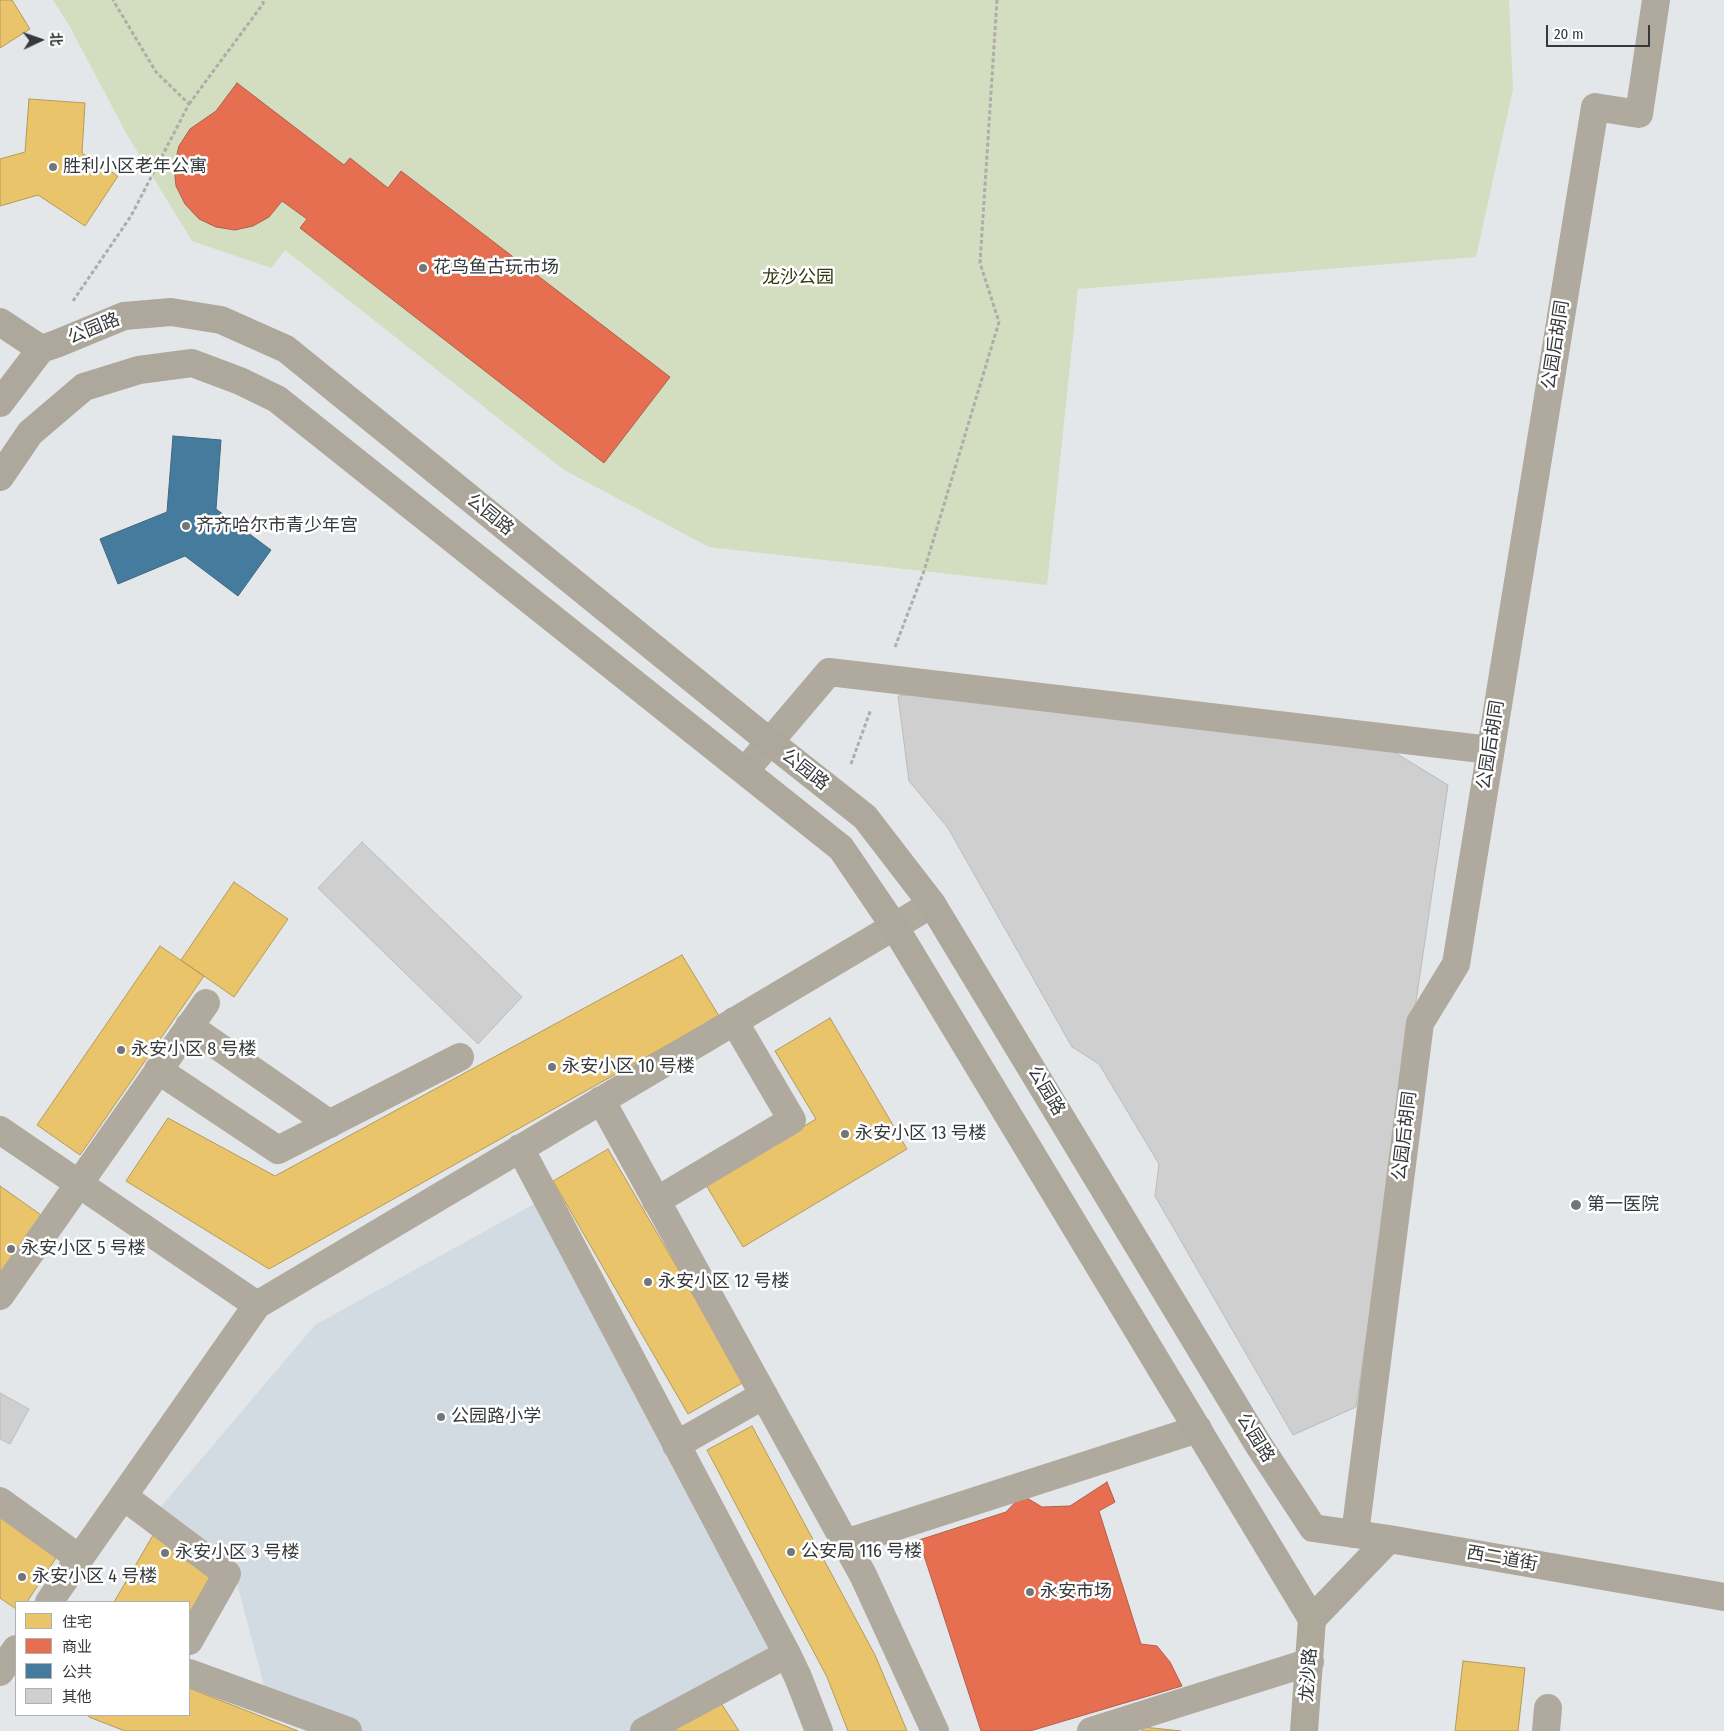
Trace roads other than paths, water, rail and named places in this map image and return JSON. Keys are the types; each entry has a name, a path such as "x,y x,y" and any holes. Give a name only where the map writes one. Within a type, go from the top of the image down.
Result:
{"main road":[{"name":"公园路","path":"41,349 124,316 171,312 221,320 286,349 865,817 932,904 1258,1444 1313,1528 1389,1539"},
{"path":"0,322 41,349 0,403"},
{"path":"0,477 30,433 84,387 139,370 192,363 240,381 276,399 841,848 894,926 1312,1619 1389,1539"},
{"name":"西二道街","path":"1389,1539 1724,1597"},
{"name":"龙沙路","path":"1304,1731 1312,1619"}],"street":[{"name":"公园后胡同","path":"1355,1534 1420,1023 1456,964 1595,107 1639,114 1656,0"},
{"path":"745,771 829,672 1490,750"},
{"path":"50,1601 257,1305 932,904"},
{"path":"0,1296 206,1003"},
{"path":"656,1201 792,1120 734,1021"},
{"path":"190,1026 330,1124"},
{"path":"158,1070 278,1150 460,1057"},
{"path":"601,1100 863,1575 935,1731"},
{"path":"0,1130 257,1305"},
{"path":"520,1148 787,1654 819,1731"},
{"path":"676,1445 764,1395"},
{"path":"845,1543 1198,1430"},
{"path":"123,1496 228,1574 190,1639"},
{"path":"0,1502 80,1558"},
{"path":"0,1672 15,1650"},
{"path":"644,1731 787,1654"},
{"path":"1092,1731 1310,1662"},
{"path":"190,1673 348,1731"}],"place":[{"name":"胜利小区老年公寓","path":"53,167"},
{"name":"花鸟鱼古玩市场","path":"423,268"},
{"name":"齐齐哈尔市青少年宫","path":"186,526"},
{"name":"永安小区 8 号楼","path":"121,1050"},
{"name":"永安小区 10 号楼","path":"552,1067"},
{"name":"永安小区 13 号楼","path":"845,1134"},
{"name":"第一医院","path":"1576,1205"},
{"name":"永安小区 5 号楼","path":"11,1249"},
{"name":"永安小区 12 号楼","path":"648,1282"},
{"name":"公园路小学","path":"441,1417"},
{"name":"公安局 116 号楼","path":"791,1552"},
{"name":"永安小区 3 号楼","path":"165,1553"},
{"name":"永安小区 4 号楼","path":"22,1577"},
{"name":"永安市场","path":"1030,1592"}],"park label":[{"name":"龙沙公园","path":"798,278"}]}
